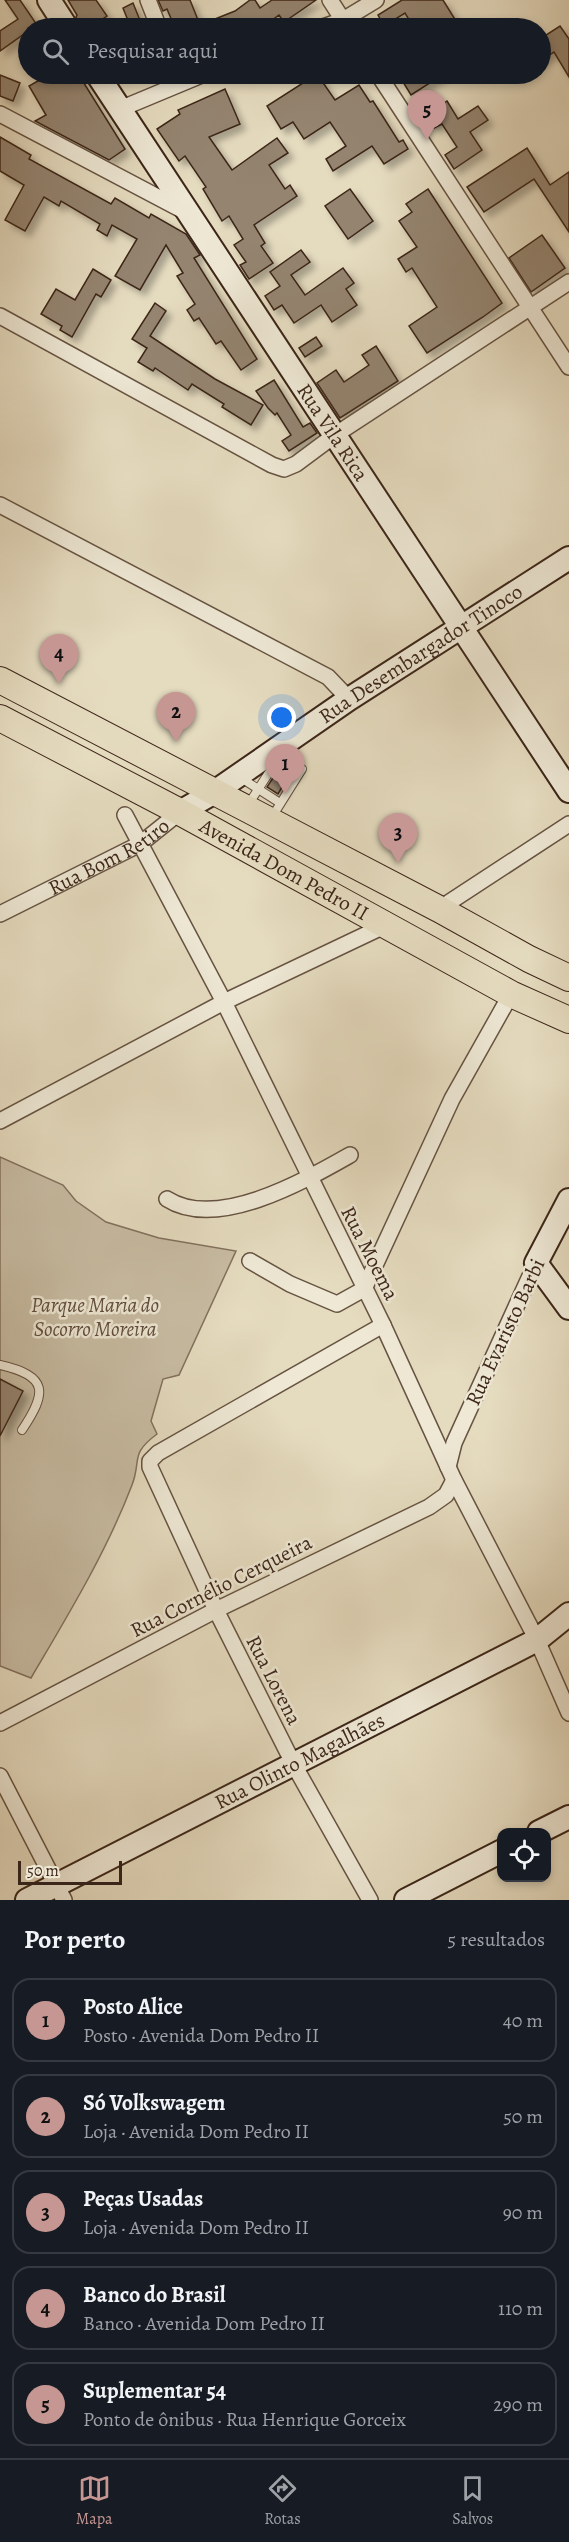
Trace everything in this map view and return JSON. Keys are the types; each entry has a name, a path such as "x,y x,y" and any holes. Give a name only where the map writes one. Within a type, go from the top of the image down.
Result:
{"main road":[{"name":"Avenida Dom Pedro II","path":"0,680 213,793 252,800 275,812 439,909 529,959 569,978"},
{"name":"Avenida Dom Pedro II","path":"0,718 180,812 511,994 569,1020"}],"street":[{"path":"49,0 61,18"},
{"path":"148,0 155,18"},
{"path":"330,0 342,18"},
{"path":"354,18 376,0"},
{"name":"Rua Vila Rica","path":"104,84 569,791"},
{"path":"120,109 167,84"},
{"path":"385,84 569,367"},
{"path":"0,114 189,213"},
{"path":"0,316 272,465 284,469 296,464 335,435 569,282"},
{"path":"0,505 328,678 349,699"},
{"name":"Rua Desembargador Tinoco","path":"213,793 276,753 349,699 569,558"},
{"name":"Rua Bom Retiro","path":"0,914 140,843 180,812 213,793"},
{"name":"Rua Moema","path":"125,815 224,1002 382,1325 451,1473 537,1640 569,1713"},
{"path":"439,909 569,824"},
{"path":"0,1121 224,1002 384,926"},
{"path":"250,1261 290,1284 337,1304 364,1289 452,1099 511,994"},
{"path":"167,1199 177,1205 200,1211 249,1203 309,1178 350,1155"},
{"name":"Rua Evaristo Barbi","path":"451,1473 454,1443 536,1263 569,1200"},
{"path":"536,1263 569,1308"},
{"name":"Rua Lorena","path":"370,1900 294,1766 151,1474 150,1461 158,1453 382,1325"},
{"name":"Rua Cornélio Cerqueira","path":"0,1723 216,1610 429,1507 446,1495 451,1473"},
{"name":"Rua Olinto Magalhães","path":"27,1900 60,1893 294,1766 537,1640 569,1614"},
{"path":"0,1776 60,1893"},
{"path":"548,1828 569,1817"},
{"path":"406,1900 497,1853"}],"lane":[{"path":"252,800 276,753 302,769 275,812"},
{"path":"237,776 252,800"},
{"path":"0,1365 24,1371 36,1380 40,1392 37,1407 22,1430"}],"green space":[{"name":"Parque Maria do Socorro Moreira","path":"0,1157 63,1185 76,1201 106,1222 159,1238 236,1251 179,1375 163,1379 151,1421 157,1434 139,1453 132,1485 110,1535 86,1583 31,1678 0,1666"}],"building":[{"path":"5,0 20,0 32,18 18,19"},
{"path":"68,0 96,0 107,16 76,18"},
{"path":"158,0 190,0 197,18 171,18 167,9 163,11"},
{"path":"250,0 255,0 260,8 272,0 316,0 290,18 281,18 279,15 275,18 218,18 235,11"},
{"path":"402,0 443,0 454,18 408,18 405,13 397,18 380,18 378,15"},
{"path":"133,3 139,18 127,18 123,8"},
{"path":"18,19 18,38 0,51 0,31"},
{"path":"560,26 569,39 569,77 554,52 551,54 551,32"},
{"path":"0,75 20,84 13,101 0,96"},
{"path":"32,84 84,84 125,149 109,160 35,121 46,115 29,86"},
{"path":"301,84 324,84 335,100 359,85 370,102 373,101 399,142 403,140 408,149 384,164 372,146 333,171 326,159 346,146 330,122 304,139 293,122 281,129 267,106"},
{"path":"404,84 428,84 411,95"},
{"path":"225,89 240,124 209,137 232,170 277,138 288,153 269,165 285,189 290,185 297,196 254,225 265,243 261,246 273,263 249,279 240,265 246,262 234,245 243,239 229,216 222,221 203,189 206,187 185,156 179,161 157,129 180,114 178,110"},
{"path":"447,101 458,119 478,106 488,120 470,132 482,150 454,169 445,155 457,147 442,124 434,128 426,115"},
{"path":"0,137 31,155 29,159 111,204 115,198 149,218 151,214 186,234 200,255 194,258 257,359 241,370 221,341 216,344 199,318 194,321 187,310 195,304 177,276 183,273 166,245 140,290 115,276 137,239 112,225 107,236 97,230 100,224 61,201 59,206 44,197 25,231 5,220 24,185 0,171"},
{"path":"527,148 550,185 569,172 569,232 534,179 484,212 467,187"},
{"path":"350,189 373,221 348,239 325,206"},
{"path":"428,189 502,303 427,353 409,326 437,307 412,268 406,272 398,259 417,247 399,221 412,212 406,204"},
{"path":"542,235 565,268 531,292 509,258"},
{"path":"301,250 310,262 291,275 305,295 343,268 354,283 346,289 357,305 332,322 321,305 294,323 282,305 274,310 265,296 280,286 270,272"},
{"path":"93,269 111,280 101,297 96,294 72,337 60,330 62,326 41,314 56,289 75,300"},
{"path":"155,303 166,311 150,336 215,379 263,405 251,425 222,407 224,404 192,384 188,390 155,368 153,371 138,362 147,348 132,339"},
{"path":"316,337 322,346 305,357 299,348"},
{"path":"376,346 398,381 340,418 317,383 336,370 344,382 369,365 362,355"},
{"path":"274,380 303,427 310,423 317,433 289,451 282,441 291,435 277,413 275,415 268,408 256,391"},
{"path":"282,764 292,770 278,794 267,787"},
{"path":"0,1379 23,1391 0,1436"}],"place":[{"name":"Suplementar 54","path":"427,140"},
{"name":"Banco do Brasil","path":"59,684"},
{"name":"Só Volkswagem","path":"176,742"},
{"name":"Posto Alice","path":"285,794"},
{"name":"Peças Usadas","path":"398,863"}]}
